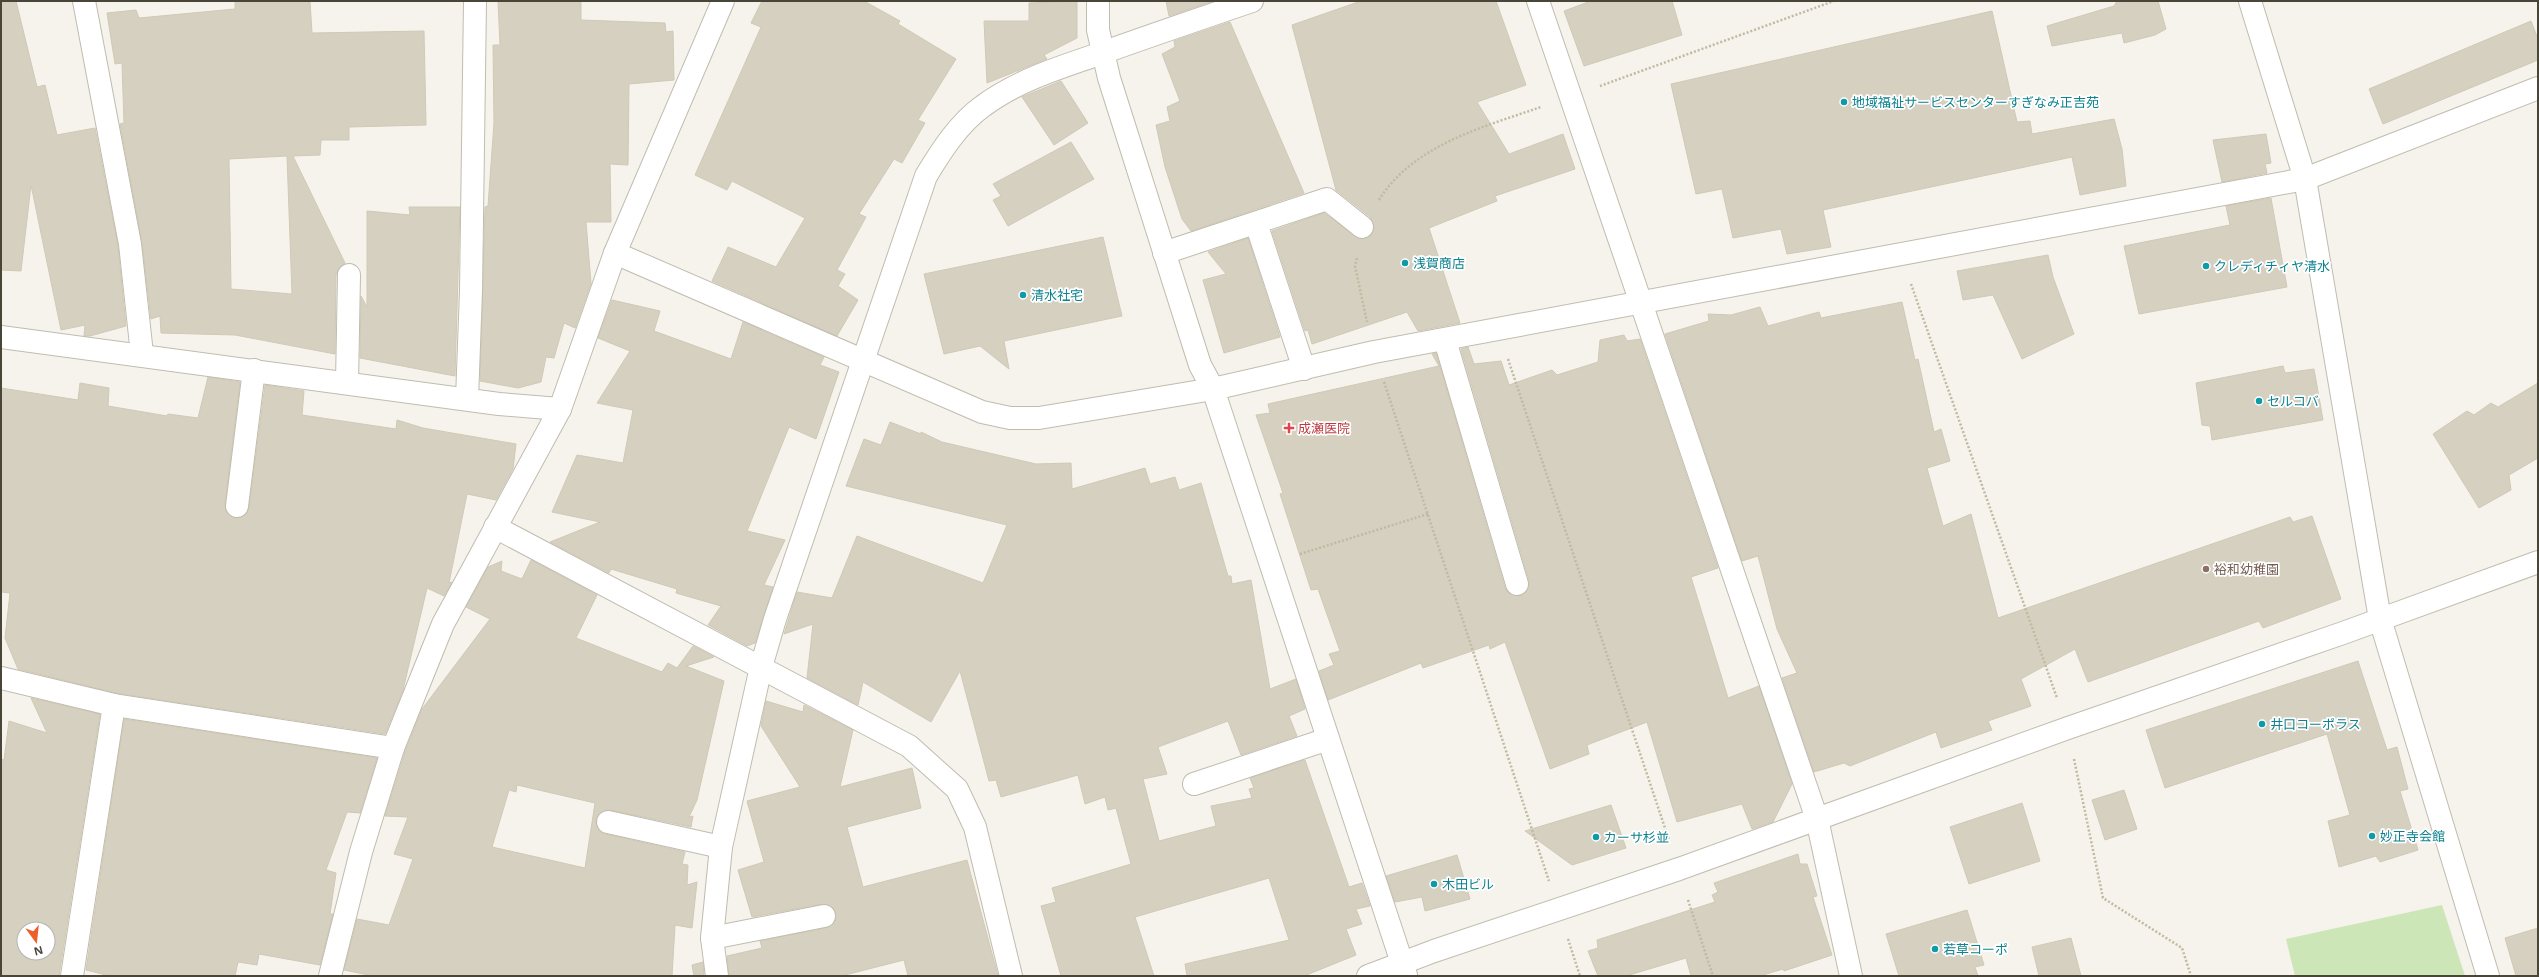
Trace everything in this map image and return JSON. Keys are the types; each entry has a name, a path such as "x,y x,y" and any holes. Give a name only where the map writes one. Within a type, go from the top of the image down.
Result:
{"street":[{"path":"84,1 130,244 142,354"},
{"path":"467,399 471,291 475,1"},
{"path":"330,976 361,852 393,748 443,624 560,409 616,253 723,1"},
{"path":"1098,1 1098,30 1102,53 1164,253 1200,365 1213,389 1405,969"},
{"path":"717,976 712,938 721,847 761,667 775,619 864,362 911,215 926,176 950,139 982,106 1005,91 1029,79 1252,1"},
{"path":"1538,1 1817,819 1851,976"},
{"path":"2250,1 2305,179 2380,619 2488,976"},
{"path":"616,253 982,412 1010,418 1039,418 1213,389 1374,352 2305,179 2538,88"},
{"path":"1164,253 1328,199 1362,227"},
{"path":"1256,223 1304,369"},
{"path":"347,383 349,275"},
{"path":"1,337 142,354 467,399 560,409"},
{"path":"1445,340 1517,584"},
{"path":"237,506 254,370"},
{"path":"495,527 909,746 957,789 976,827 1011,976"},
{"path":"1368,976 1405,969 1558,910 1679,869 2068,728 2538,562"},
{"path":"1,678 114,705 393,748"},
{"path":"72,976 114,705"},
{"path":"1194,784 1328,739"},
{"path":"608,822 721,847"},
{"path":"712,938 824,916"}],"path":[{"path":"1580,976 1374,352 1356,266 1362,227 1386,188 1424,155 1472,131 1834,1"},
{"path":"1901,255 2068,728 2103,898 2182,948 2191,976"},
{"path":"1498,330 1679,869 1713,976"},
{"path":"1271,564 1428,514"}],"green space":[{"path":"2442,905 2465,976 2295,976 2286,939"}],"building":[{"path":"1,1 16,1 37,87 45,85 57,135 95,128 118,246 126,326 90,336 84,336 85,325 61,330 31,185 21,271 1,270"},
{"path":"235,1 310,1 312,33 424,31 426,125 349,127 349,140 321,140 320,155 293,156 345,263 339,268 336,275 335,354 235,335 161,333 160,316 151,319 142,242 120,124 124,123 122,63 115,64 107,13 136,10 139,18 235,9","holes":["287,156 292,294 231,289 229,159"]},
{"path":"498,1 581,1 581,20 665,23 666,32 673,31 674,80 629,84 628,165 610,164 611,222 586,222 591,283 575,328 564,323 554,358 546,357 541,382 518,388 480,381 485,207 488,206 494,123 493,45 500,45"},
{"path":"762,1 864,1 900,21 898,24 956,59 918,120 925,123 902,163 894,159 859,214 866,217 837,270 845,274 838,286 858,300 837,336 712,281 728,247 776,267 805,218 732,181 727,190 695,175 761,27 751,23"},
{"path":"1077,1 1077,38 1044,55 1047,59 987,83 984,21 1029,21 1029,3"},
{"path":"1166,1 1213,1 1169,16"},
{"path":"1361,1 1496,1 1526,85 1477,102 1509,154 1563,134 1575,169 1495,196 1497,201 1429,228 1460,323 1418,331 1407,312 1312,344 1308,330 1305,331 1272,231 1324,213 1360,239 1371,235 1374,228 1370,217 1336,190 1292,25"},
{"path":"1591,1 1672,1 1682,35 1584,66 1564,11"},
{"path":"2117,1 2158,1 2166,29 2155,35 2124,43 2122,33 2052,46 2047,26 2114,6"},
{"name":"地域福祉サービスセンターすぎなみ正吉苑","path":"1992,11 2017,122 2030,121 2032,134 2114,119 2122,149 2126,186 2080,195 2072,157 1823,210 1831,247 1787,254 1781,229 1733,238 1722,189 1696,194 1671,84"},
{"path":"2531,21 2538,39 2538,60 2383,124 2369,89"},
{"path":"1230,22 1304,193 1191,231 1182,219 1165,167 1156,125 1170,121 1167,107 1180,101 1162,54 1175,47 1174,41"},
{"path":"1061,81 1088,123 1054,145 1022,97"},
{"path":"2266,134 2271,163 2265,164 2267,173 2222,182 2213,140"},
{"path":"1071,142 1094,179 1008,226 993,200 1001,196 993,184"},
{"name":"クレディチィヤ清水","path":"2271,198 2287,287 2139,314 2124,246 2230,225 2226,206"},
{"path":"409,207 460,207 455,376 360,358 361,296 367,307 367,211 410,215"},
{"name":"清水社宅","path":"1103,237 1122,316 1004,341 1009,369 980,346 944,354 924,274"},
{"path":"1248,238 1280,337 1224,353 1203,280 1226,274 1208,252"},
{"path":"2048,255 2053,277 2074,334 2022,359 1993,295 1963,300 1957,271"},
{"path":"612,300 660,311 654,331 731,359 743,322 824,357 820,365 839,372 816,439 789,427 747,531 785,540 764,585 773,587 755,643 747,646 708,625 721,606 676,593 677,589 611,569 609,573 550,542 600,522 552,512 577,455 623,463 633,410 597,403 630,351 598,338"},
{"path":"1902,302 1915,360 1918,359 1934,432 1941,429 1950,461 1927,468 1943,526 1971,514 1998,618 2290,517 2293,522 2312,516 2341,599 2263,628 2259,621 2088,682 2075,649 2021,679 2031,706 1988,721 1992,730 1941,748 1936,732 1850,766 1844,763 1814,772 1782,678 1797,673 1777,629 1758,556 1742,561 1665,334 1709,321 1708,314 1731,315 1760,307 1768,326 1819,312 1821,318"},
{"path":"1624,335 1627,341 1640,339 1718,568 1691,577 1728,698 1759,686 1792,784 1773,822 1752,829 1742,804 1677,822 1647,722 1587,745 1589,754 1550,769 1505,642 1490,649 1489,645 1423,668 1421,663 1328,700 1319,671 1334,665 1329,654 1340,651 1318,589 1311,590 1280,494 1283,493 1256,415 1270,413 1268,404 1439,366 1432,354 1436,353 1505,588 1509,593 1520,596 1526,592 1529,580 1461,349 1468,347 1474,364 1501,361 1509,385 1552,370 1557,375 1598,362 1600,340"},
{"name":"セルコバ","path":"2283,366 2285,373 2314,369 2323,420 2212,440 2210,426 2202,425 2196,383"},
{"path":"208,377 240,382 225,504 226,511 235,518 242,517 249,508 265,385 304,391 302,415 396,429 397,420 423,428 516,444 513,469 496,500 467,494 449,583 452,582 444,596 427,588 403,690 385,734 116,693 18,669 5,638 10,593 1,592 1,388 78,400 80,383 109,388 108,406 167,416 168,414 198,418"},
{"path":"2538,383 2538,458 2509,475 2511,490 2479,508 2433,434 2467,411 2474,415 2491,403 2498,407"},
{"path":"890,422 921,434 921,432 942,442 1036,464 1071,463 1072,489 1145,468 1150,484 1175,477 1179,490 1201,483 1228,576 1231,576 1232,584 1251,580 1270,689 1296,679 1305,709 1289,716 1297,736 1241,755 1228,721 1158,747 1167,774 1143,779 1159,841 1216,826 1211,806 1252,798 1249,789 1254,788 1250,778 1305,760 1349,887 1362,883 1370,906 1356,909 1362,924 1346,929 1356,955 1304,976 1187,976 1185,964 1289,940 1269,878 1135,917 1154,976 1061,976 1041,906 1056,902 1052,888 1131,864 1116,808 1108,810 1105,797 1085,804 1078,775 1001,797 996,780 989,781 960,671 931,722 863,682 858,705 807,678 813,624 784,634 797,592 832,598 857,536 983,583 1007,525 846,486 864,439 881,445"},
{"path":"531,560 597,595 576,638 662,672 668,663 677,668 693,646 714,657 686,666 724,681 697,800 689,817 693,816 691,827 610,810 599,813 596,820 599,831 605,834 685,852 682,864 688,865 687,885 697,882 692,928 675,925 672,976 373,976 344,970 357,919 389,925 413,859 394,854 408,817 385,816 405,752 422,709 490,619 466,607 488,567 502,561 501,571 522,579","holes":["517,785 595,803 585,868 492,847 509,790 516,792"]},
{"name":"井口コーポラス","path":"2358,661 2387,750 2397,747 2408,789 2400,791 2418,850 2380,862 2376,856 2339,867 2328,821 2350,815 2327,734 2165,788 2146,730"},
{"path":"31,698 100,714 59,976 1,976 1,759 4,760 9,721 47,733"},
{"path":"766,701 803,712 804,705 853,730 840,787 912,768 921,808 847,827 863,887 967,860 998,976 908,976 904,960 841,976 729,976 727,956 762,948 760,941 826,928 836,920 833,908 822,904 752,917 738,870 764,862 747,801 800,787 761,726"},
{"path":"124,719 377,758 360,813 347,812 326,870 336,873 330,914 333,914 320,965 259,954 257,965 238,962 235,976 110,976 86,970"},
{"path":"2124,790 2137,829 2105,840 2092,800"},
{"path":"2022,803 2040,861 1969,884 1950,827"},
{"name":"カーサ杉並","path":"1611,805 1626,848 1572,865 1525,831"},
{"path":"1798,854 1800,864 1807,864 1817,896 1813,897 1832,955 1784,971 1783,969 1760,976 1691,976 1686,958 1626,976 1598,976 1588,951 1598,948 1597,940 1715,902 1712,895 1718,892 1714,883"},
{"name":"木田ビル","path":"1457,855 1470,899 1425,911 1422,897 1395,902 1386,876"},
{"name":"若草コーポ","path":"1967,910 1984,965 1975,967 1978,976 1899,976 1886,934"},
{"path":"2538,928 2538,976 2516,976 2505,938"},
{"path":"2071,938 2081,976 2039,976 2032,947"},
{"path":"703,962 704,976 694,976 692,965"}],"place":[{"name":"地域福祉サービスセンターすぎなみ正吉苑","path":"1844,102"},
{"name":"浅賀商店","path":"1405,263"},
{"name":"クレディチィヤ清水","path":"2206,266"},
{"name":"清水社宅","path":"1023,295"},
{"name":"セルコバ","path":"2259,401"},
{"name":"成瀬医院","path":"1289,428"},
{"name":"裕和幼稚園","path":"2206,569"},
{"name":"井口コーポラス","path":"2262,724"},
{"name":"妙正寺会館","path":"2372,836"},
{"name":"カーサ杉並","path":"1596,837"},
{"name":"木田ビル","path":"1434,884"},
{"name":"若草コーポ","path":"1935,949"}]}
